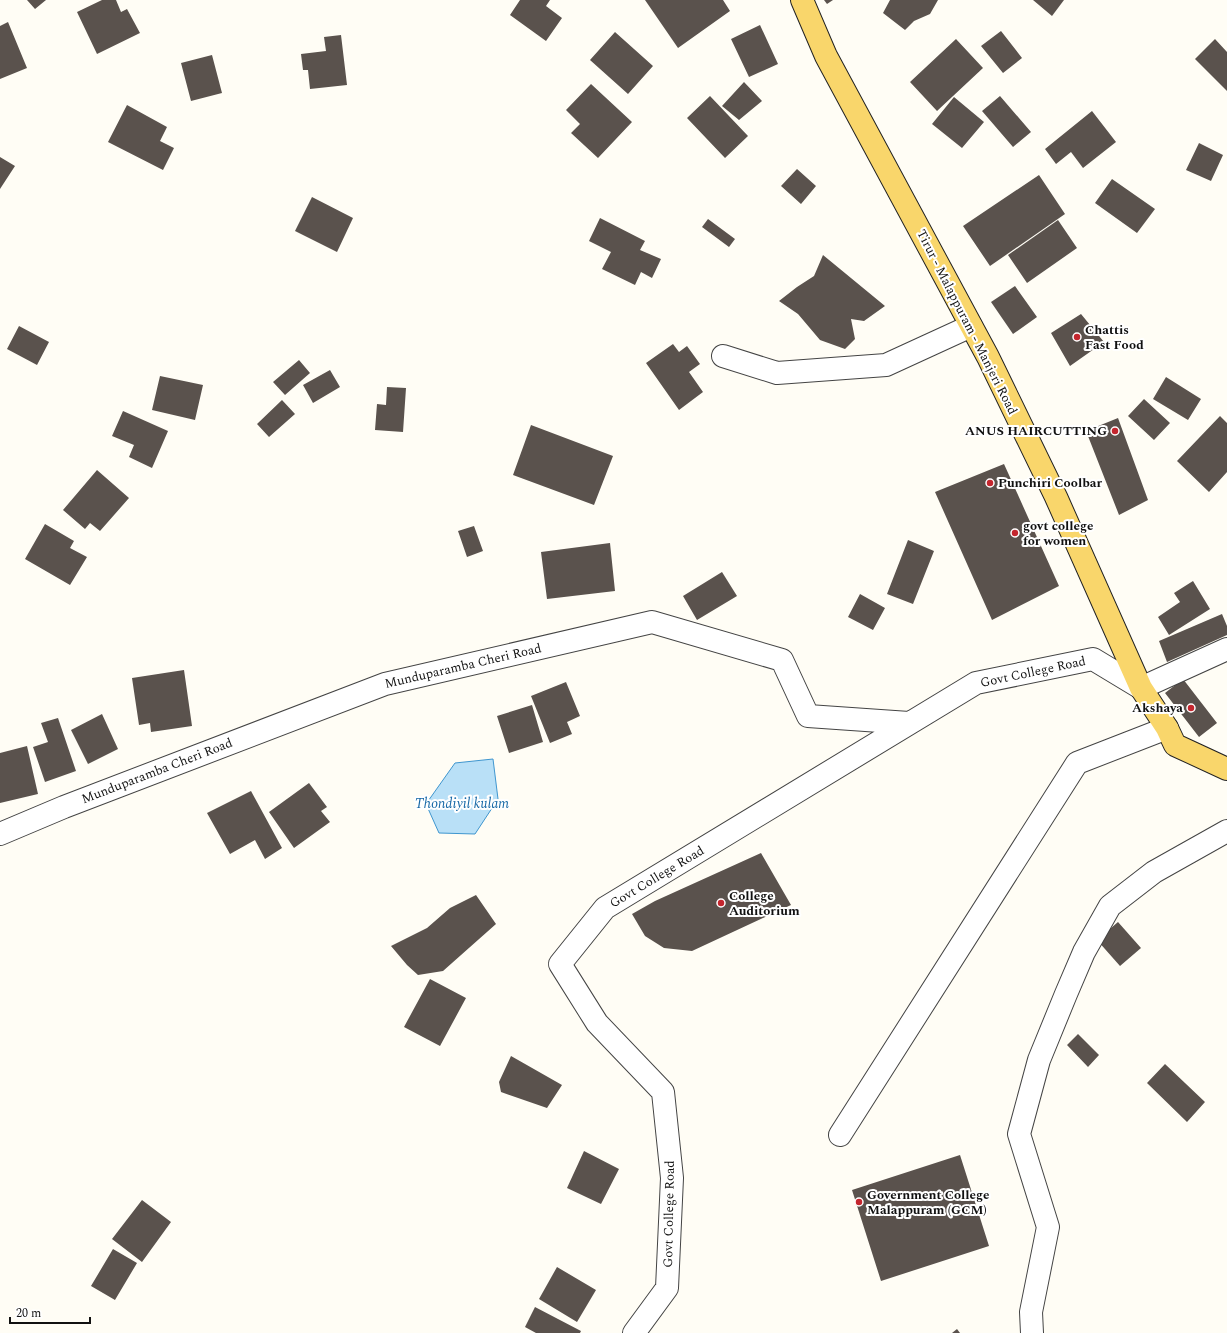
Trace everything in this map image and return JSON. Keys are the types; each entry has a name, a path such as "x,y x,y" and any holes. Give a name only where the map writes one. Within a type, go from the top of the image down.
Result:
{"main road":[{"name":"Tirur - Malappuram - Manjeri Road","path":"802,0 826,56 988,357 1056,497 1141,688 1167,728 1175,745 1227,769"}],"street":[{"path":"723,356 777,373 886,365 971,326"},
{"name":"Munduparamba Cheri Road","path":"0,834 64,807 385,684 652,622 782,660 808,716 909,723"},
{"path":"1141,688 1227,649"},
{"name":"Govt College Road","path":"634,1333 667,1288 672,1178 663,1092 597,1023 560,964 605,908 976,683 1093,659 1141,688"},
{"path":"840,1135 1077,762 1167,728"},
{"path":"1032,1333 1031,1312 1048,1227 1019,1134 1039,1060 1084,952 1110,906 1154,872 1227,831"}],"water":[{"name":"Thondiyil kulam","path":"493,759 498,799 475,834 439,833 426,804 455,763"}],"building":[{"path":"27,0 46,0 35,9"},
{"path":"102,0 116,0 121,12 127,9 140,33 97,54 77,12"},
{"path":"520,0 550,0 546,6 562,18 546,41 510,15"},
{"path":"645,0 723,0 730,11 678,48"},
{"path":"824,0 833,0 827,4"},
{"path":"890,0 938,0 930,14 914,21 905,30 883,13"},
{"path":"1033,0 1064,0 1052,16"},
{"path":"8,22 27,68 0,79 0,26"},
{"path":"760,25 778,64 749,77 731,39"},
{"path":"1001,31 1022,58 1003,73 981,46"},
{"path":"615,32 653,66 628,94 590,60"},
{"path":"341,35 347,85 310,89 308,70 303,70 301,54 326,51 324,37"},
{"path":"956,39 983,68 937,111 910,82"},
{"path":"1215,39 1227,52 1227,91 1195,59"},
{"path":"212,55 222,93 191,101 181,63"},
{"path":"744,82 762,101 739,120 722,106"},
{"path":"591,84 632,122 598,158 571,133 580,124 566,110"},
{"path":"710,96 748,136 725,158 687,118"},
{"path":"1000,96 1031,132 1013,147 982,111"},
{"path":"954,97 984,122 962,148 932,124"},
{"path":"127,105 167,127 160,141 174,148 163,170 108,142"},
{"path":"1092,111 1116,142 1083,168 1071,152 1056,164 1045,149"},
{"path":"1199,143 1223,155 1211,181 1186,170"},
{"path":"0,157 15,166 0,189"},
{"path":"797,169 816,186 801,204 781,186"},
{"path":"1039,175 1065,214 990,266 963,226"},
{"path":"1112,179 1155,209 1137,233 1095,203"},
{"path":"312,197 353,218 337,252 295,231"},
{"path":"600,218 645,241 640,250 661,259 652,278 641,272 635,285 602,269 611,252 589,241"},
{"path":"708,219 735,239 729,247 702,227"},
{"path":"1058,220 1077,248 1027,283 1008,255"},
{"path":"823,255 885,306 864,321 851,319 855,339 845,349 820,340 798,314 779,301 814,276"},
{"path":"1015,286 1037,317 1013,334 991,302"},
{"name":"Chattis Fast Food","path":"1081,314 1104,342 1070,366 1051,333"},
{"path":"19,326 49,342 37,365 7,349"},
{"path":"673,344 679,352 687,346 700,364 689,372 703,392 679,410 646,363"},
{"path":"299,360 310,373 285,395 273,382"},
{"path":"330,370 340,387 313,403 303,385"},
{"path":"160,376 203,385 195,420 152,410"},
{"path":"1166,377 1201,399 1188,420 1153,399"},
{"path":"387,387 406,388 403,432 375,430 377,404 386,405"},
{"path":"1144,399 1170,423 1154,440 1128,416"},
{"path":"282,400 295,414 269,437 257,424"},
{"path":"123,411 168,431 152,468 129,457 134,445 112,436"},
{"path":"1220,416 1227,423 1227,472 1209,492 1177,461"},
{"path":"1118,418 1148,500 1119,515 1086,431"},
{"path":"531,425 613,456 594,505 513,475"},
{"path":"1004,464 1059,586 992,620 935,492"},
{"path":"97,470 129,498 100,531 90,523 85,529 63,510"},
{"path":"45,524 74,541 70,548 87,557 70,585 25,559"},
{"path":"474,526 483,551 467,557 458,531"},
{"path":"908,540 934,551 913,604 887,594"},
{"path":"610,543 615,591 547,599 541,552"},
{"path":"722,572 737,596 697,620 683,596"},
{"path":"1193,581 1210,609 1169,635 1158,617 1180,602 1174,593"},
{"path":"860,594 885,608 873,630 848,617"},
{"path":"1222,614 1227,626 1227,635 1167,662 1159,641"},
{"path":"184,670 192,726 151,732 150,723 139,725 132,678"},
{"name":"Akshaya","path":"1183,679 1217,723 1199,737 1165,693"},
{"path":"566,682 580,716 567,722 572,734 550,743 531,696"},
{"path":"532,705 543,742 509,753 497,716"},
{"path":"102,714 118,749 88,764 71,730"},
{"path":"58,718 76,771 45,782 33,747 48,742 41,723"},
{"path":"27,746 38,794 0,803 0,753"},
{"path":"309,783 327,807 321,811 330,822 294,848 269,812"},
{"path":"251,791 282,848 265,859 255,840 230,854 207,813"},
{"name":"College Auditorium","path":"761,853 791,905 692,951 664,948 645,936 632,914 655,901"},
{"path":"476,895 496,924 443,971 418,975 407,965 391,946 427,928 450,908"},
{"path":"1118,922 1141,948 1120,966 1097,940"},
{"path":"430,979 466,998 440,1046 404,1027"},
{"path":"1078,1034 1099,1055 1088,1067 1067,1045"},
{"path":"511,1056 562,1085 547,1108 501,1092 499,1082"},
{"path":"1165,1064 1205,1102 1187,1122 1147,1083"},
{"path":"584,1151 619,1169 601,1204 567,1188"},
{"path":"960,1155 989,1246 881,1281 852,1190"},
{"path":"142,1200 171,1222 142,1262 112,1239"},
{"path":"113,1249 137,1263 115,1300 91,1286"},
{"path":"557,1267 596,1290 577,1322 539,1299"},
{"path":"535,1307 581,1331 580,1333 536,1333 525,1327"},
{"path":"957,1329 960,1333 952,1333"}],"place":[{"name":"Chattis Fast Food","path":"1077,337"},
{"name":"ANUS HAIRCUTTING","path":"1115,431"},
{"name":"Punchiri Coolbar","path":"990,483"},
{"name":"govt college for women","path":"1015,533"},
{"name":"Akshaya","path":"1191,708"},
{"name":"College Auditorium","path":"721,903"},
{"name":"Government College Malappuram (GCM)","path":"859,1202"}]}
